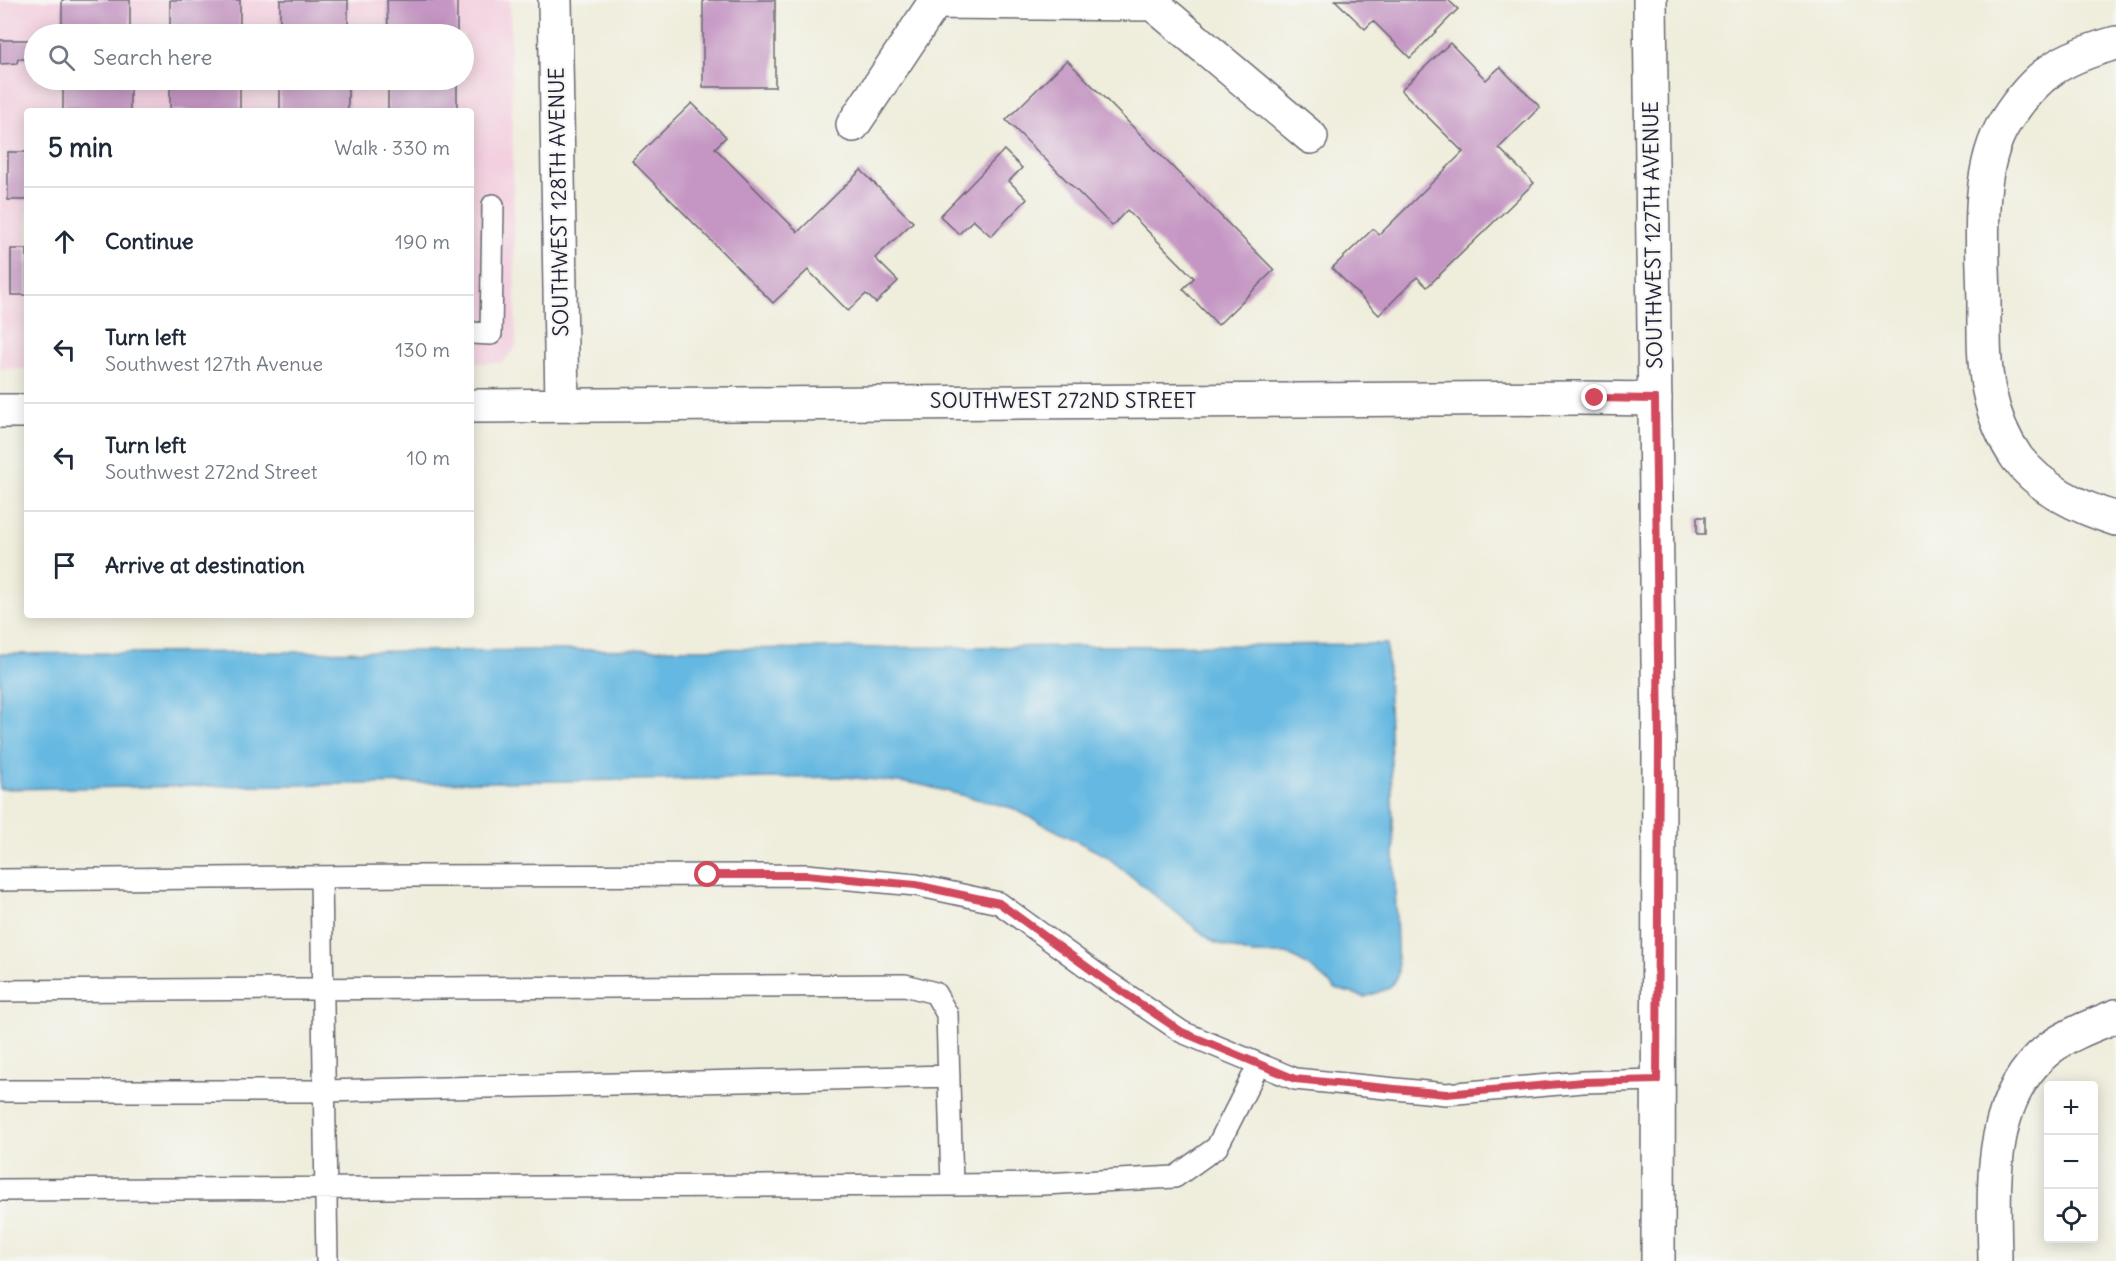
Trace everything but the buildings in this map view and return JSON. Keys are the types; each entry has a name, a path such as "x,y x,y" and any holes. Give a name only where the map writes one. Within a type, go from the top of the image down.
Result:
{"street":[{"name":"SOUTHWEST 128TH AVENUE","path":"555,0 562,405"},
{"name":"SOUTHWEST 127TH AVENUE","path":"1650,0 1659,742 1658,1261"},
{"path":"853,125 935,1 1155,2 1311,137"},
{"path":"2116,43 2086,51 2055,65 2028,90 2003,124 1988,162 1983,196 1982,240 1984,348 1988,390 1997,424 2017,457 2039,482 2083,509 2116,519"},
{"name":"SOUTHWEST 272ND STREET","path":"474,406 1655,399"},
{"path":"0,411 24,411"},
{"path":"1995,1261 1994,1184 2000,1133 2013,1096 2030,1069 2050,1048 2085,1028 2116,1016"}],"lane":[{"path":"474,333 491,334 493,205"},
{"path":"0,880 806,875 916,885 999,903 1105,980 1182,1032 1295,1079 1446,1094 1583,1082 1657,1080"},
{"path":"321,877 327,1261"},
{"path":"0,991 905,985 935,993 947,1014 952,1185"},
{"path":"0,1190 326,1190 1044,1184 1175,1177 1217,1147 1259,1064"},
{"path":"0,1091 324,1091 949,1076"}],"shaded area":[{"path":"0,0 510,0 516,347 502,363 474,363 474,108 24,108 24,369 0,369"}],"water":[{"path":"1387,644 1398,974 1390,988 1365,997 1336,989 1309,966 1287,954 1251,954 1213,942 1106,856 1012,808 918,784 845,777 0,789 0,654"}],"route":[{"path":"708,875 806,875 916,885 999,903 1105,980 1182,1032 1295,1079 1446,1094 1583,1082 1657,1080 1659,742 1655,399 1595,398"}]}
